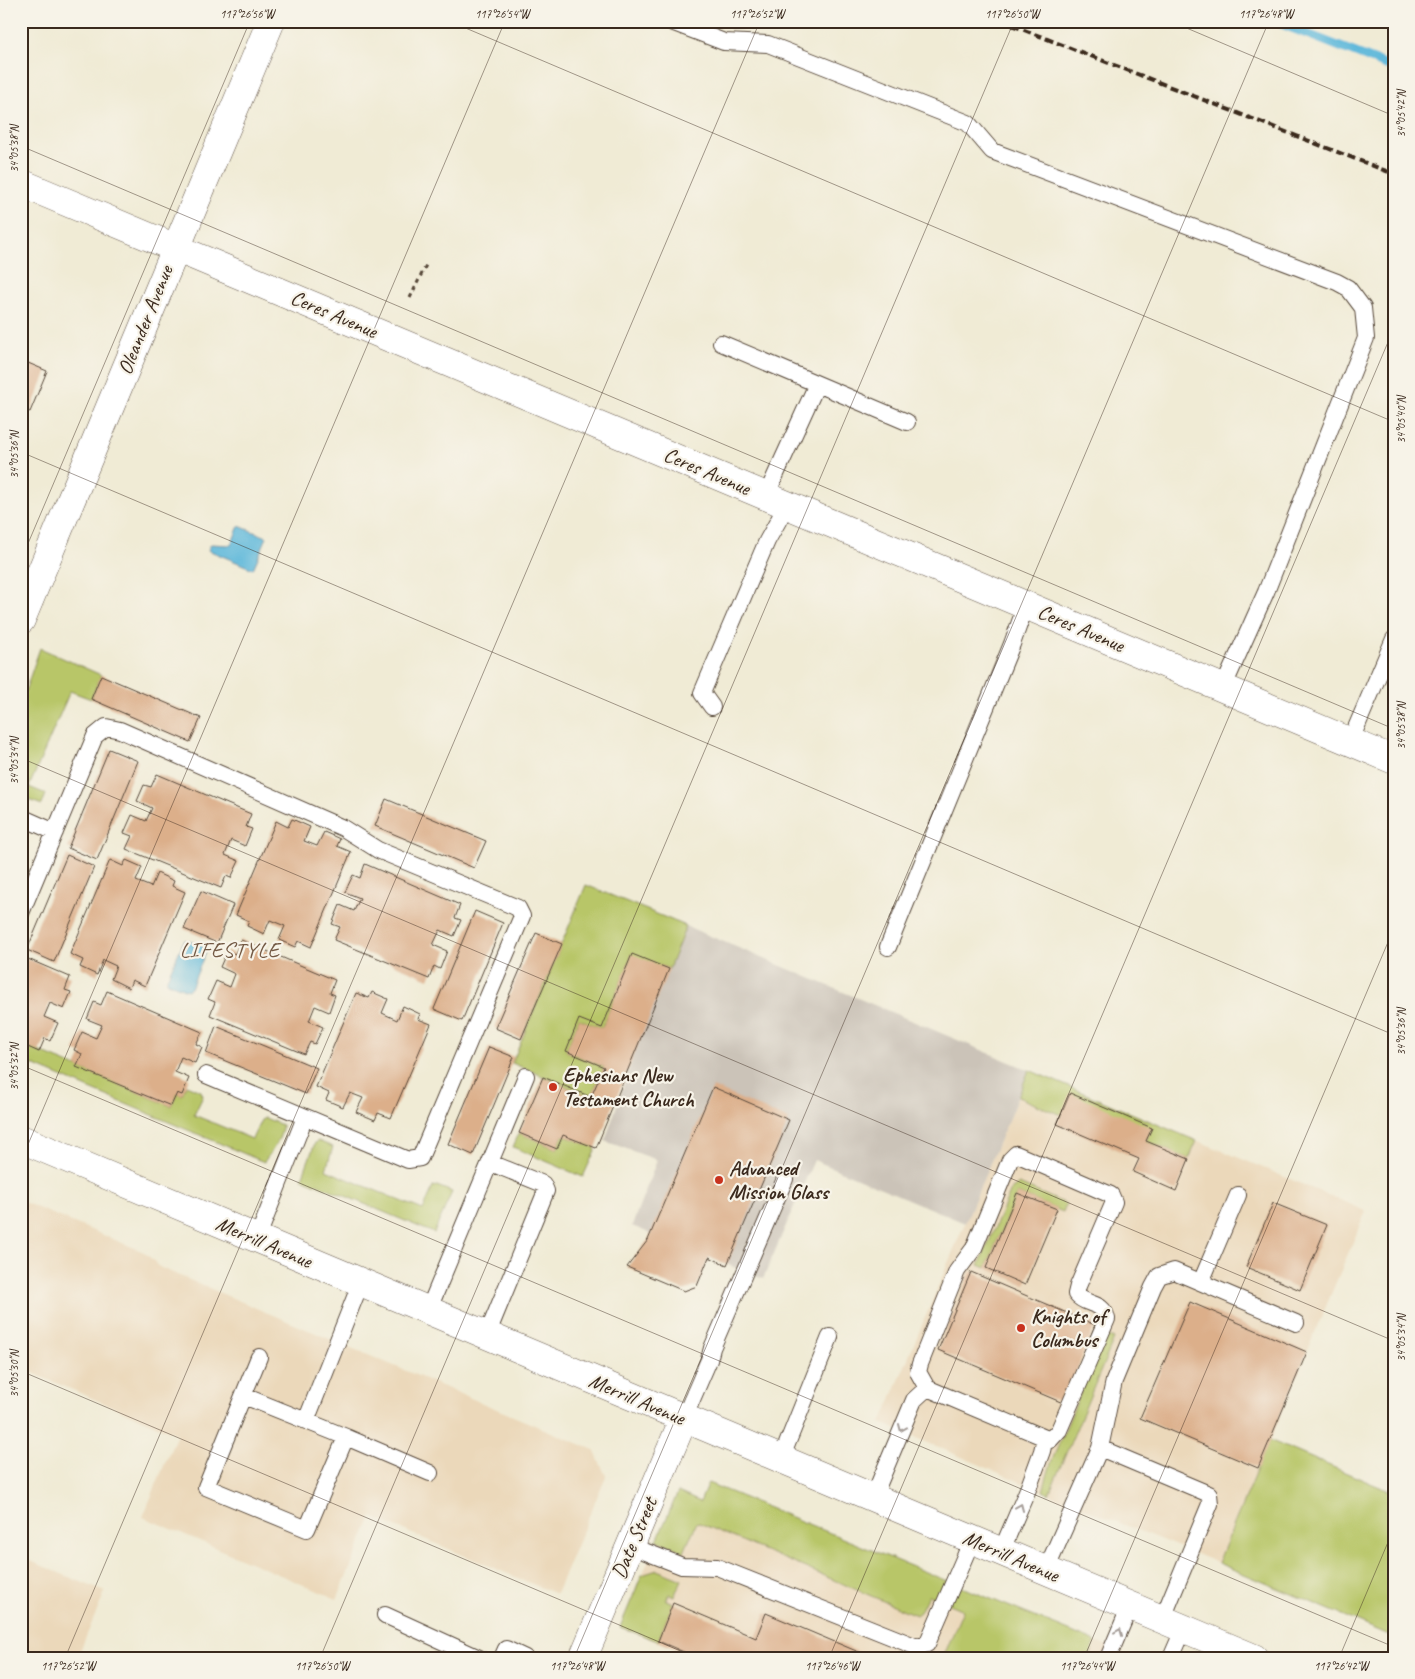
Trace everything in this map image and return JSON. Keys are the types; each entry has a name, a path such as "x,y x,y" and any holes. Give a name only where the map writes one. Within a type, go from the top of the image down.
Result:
{"street":[{"name":"Oleander Avenue","path":"21,620 26,593 271,21"},
{"name":"Ceres Avenue","path":"21,183 1394,760"},
{"name":"Merrill Avenue","path":"21,1139 1254,1658"},
{"name":"Date Street","path":"583,1658 684,1418"}],"lane":[{"path":"669,21 724,42 768,44 968,123 992,151 1337,282 1348,288 1363,308 1366,338 1266,592 1223,688"},
{"path":"721,343 907,422"},
{"path":"712,707 702,693 767,541 777,500 816,384"},
{"path":"888,947 1012,644 1026,605"},
{"path":"1350,742 1394,639"},
{"path":"21,913 95,736 106,727 120,730 343,828 378,850 518,908 522,916 420,1158 408,1160 206,1075"},
{"path":"21,817 55,832"},
{"path":"428,1311 526,1076"},
{"path":"257,1239 305,1117"},
{"path":"1016,1154 1111,1195 1114,1202 1076,1294 1080,1298 1101,1307 1106,1312 1107,1318 1059,1430 1050,1440 1045,1438 927,1388 918,1372 957,1271 974,1248 1010,1160 1016,1154"},
{"path":"487,1335 546,1191 543,1184 490,1163"},
{"path":"684,1418 785,1179"},
{"path":"1201,1282 1238,1195"},
{"path":"1046,1570 1100,1448 1114,1380 1159,1276 1174,1271 1296,1322"},
{"path":"306,1421 361,1282"},
{"path":"781,1459 830,1337"},
{"path":"259,1357 206,1487 307,1528 346,1437"},
{"path":"873,1498 914,1400 927,1388"},
{"path":"244,1396 430,1473"},
{"path":"1001,1552 1028,1489 1045,1438"},
{"path":"1100,1448 1209,1494 1210,1504 1173,1624 1171,1658"},
{"path":"631,1546 682,1566 717,1567 917,1647 927,1644 972,1540"},
{"path":"1108,1658 1130,1606"},
{"path":"385,1615 479,1658"},
{"path":"502,1658 506,1649 525,1658"}],"path":[{"path":"410,298 426,266"}],"shaded area":[{"path":"686,926 1029,1070 965,1223 814,1160 763,1279 632,1226 657,1160 605,1141 634,1054"},
{"path":"1029,1070 1366,1211 1218,1563 881,1423"},
{"path":"21,1201 144,1252 161,1268 594,1450 606,1476 556,1594 372,1517 337,1599 143,1517 177,1434 21,1368"},
{"path":"708,1483 972,1591 943,1658 698,1658 620,1627 678,1492 700,1502"},
{"path":"21,1557 105,1592 77,1658 21,1658"},
{"path":"1087,1638 1133,1658 1079,1658"}],"green space":[{"path":"40,648 101,675 91,699 70,691 29,787 46,794 42,805 21,797 21,703"},
{"path":"586,885 686,926 669,969 632,955 602,1028 579,1019 566,1051 604,1067 591,1097 512,1063"},
{"path":"21,1044 171,1106 177,1093 182,1095 186,1085 201,1091 203,1096 194,1115 252,1139 261,1120 265,1118 282,1125 281,1134 264,1162 21,1060"},
{"path":"1029,1070 1197,1141 1189,1159 1146,1141 1151,1129 1061,1115 1018,1097"},
{"path":"519,1133 557,1149 563,1135 596,1148 583,1177 513,1147"},
{"path":"318,1141 333,1147 326,1170 423,1210 433,1187 437,1186 452,1192 434,1233 302,1178 315,1143"},
{"path":"1019,1184 1066,1204 1063,1212 1017,1193 986,1268 979,1265 1011,1190"},
{"path":"1105,1335 1114,1339 1049,1494 1043,1491 1051,1463"},
{"path":"1269,1440 1394,1493 1394,1637 1218,1563"},
{"path":"708,1483 1096,1642 1089,1658 943,1658 963,1610 928,1595 920,1612 916,1615 697,1522 684,1552 657,1540 678,1492 700,1502"},
{"path":"657,1570 682,1580 674,1596 669,1594 666,1600 673,1603 658,1641 620,1627 642,1575"}],"water":[{"path":"239,526 267,537 253,569 208,550 211,544 231,545"},
{"path":"186,940 204,947 206,951 191,988 187,990 167,982 167,978"}],"building":[{"path":"21,360 47,371 30,412 21,408"},
{"path":"101,675 201,718 190,742 91,699"},
{"path":"109,749 138,761 97,860 68,848"},
{"path":"157,774 251,814 246,827 252,829 245,846 231,840 225,855 239,861 231,878 226,876 221,888 126,849 132,836 124,833 132,815 146,821 152,808 137,801 144,785 151,787"},
{"path":"386,799 486,841 474,868 375,826"},
{"path":"292,819 310,827 304,841 317,846 324,832 340,839 337,846 351,852 311,947 298,941 295,947 279,940 285,926 270,920 264,934 247,926 249,921 236,915 276,821 288,827"},
{"path":"67,855 94,867 54,962 27,950"},
{"path":"110,860 123,866 126,860 142,867 136,881 151,887 157,873 174,881 172,886 185,892 145,986 132,980 129,988 111,979 116,966 103,960 97,975 80,967 83,960 70,954"},
{"path":"365,864 460,905 455,918 461,920 454,936 440,930 433,945 447,951 440,969 434,966 429,979 334,940 340,927 332,924 340,905 354,911 360,898 345,892 353,875 360,878"},
{"path":"201,891 233,905 217,943 184,929"},
{"path":"475,911 503,923 462,1021 434,1009"},
{"path":"536,933 562,944 521,1039 495,1028"},
{"path":"241,940 335,980 330,993 335,995 329,1012 315,1006 309,1021 323,1027 315,1044 310,1042 304,1054 210,1015 215,1002 208,999 216,981 230,987 235,974 220,967 227,951 235,954"},
{"name":"Ephesians New Testament Church","path":"632,954 669,969 596,1148 563,1135 557,1149 519,1133 543,1077 591,1097 604,1067 566,1051 579,1019 602,1028"},
{"path":"21,956 70,977 65,990 71,992 64,1009 50,1003 44,1017 58,1023 50,1041 45,1038 39,1052 21,1044"},
{"path":"107,991 202,1032 196,1044 202,1047 195,1063 181,1057 175,1072 189,1078 182,1095 177,1093 171,1106 76,1067 82,1054 74,1050 82,1032 96,1038 102,1025 87,1019 94,1002 101,1005"},
{"path":"372,992 388,999 382,1013 397,1020 403,1006 420,1014 418,1019 431,1024 391,1118 378,1113 375,1120 356,1112 363,1098 350,1093 343,1107 326,1100 329,1093 316,1087 356,993 369,998"},
{"path":"216,1026 317,1068 306,1094 206,1053"},
{"path":"489,1047 514,1057 473,1155 448,1144"},
{"name":"Advanced Mission Glass","path":"713,1087 789,1120 727,1265 709,1257 697,1286 684,1291 627,1267 648,1240"},
{"path":"1070,1093 1152,1128 1146,1141 1189,1159 1176,1191 1133,1172 1139,1159 1057,1124"},
{"path":"1017,1193 1057,1209 1025,1285 986,1268"},
{"path":"1273,1203 1327,1225 1300,1290 1246,1267"},
{"name":"Knights of Columbus","path":"971,1272 1095,1325 1063,1403 938,1350"},
{"path":"1190,1302 1307,1352 1258,1468 1140,1418"},
{"path":"673,1603 756,1638 766,1613 861,1653 860,1658 698,1658 658,1641"}],"waterway":[{"path":"1274,21 1394,68"}],"railway":[{"path":"1001,21 1394,174"}],"place":[{"name":"Ephesians New Testament Church","path":"553,1087"},
{"name":"Advanced Mission Glass","path":"719,1180"},
{"name":"Knights of Columbus","path":"1021,1328"}],"district":[{"name":"LIFESTYLE","path":"230,950"}]}
